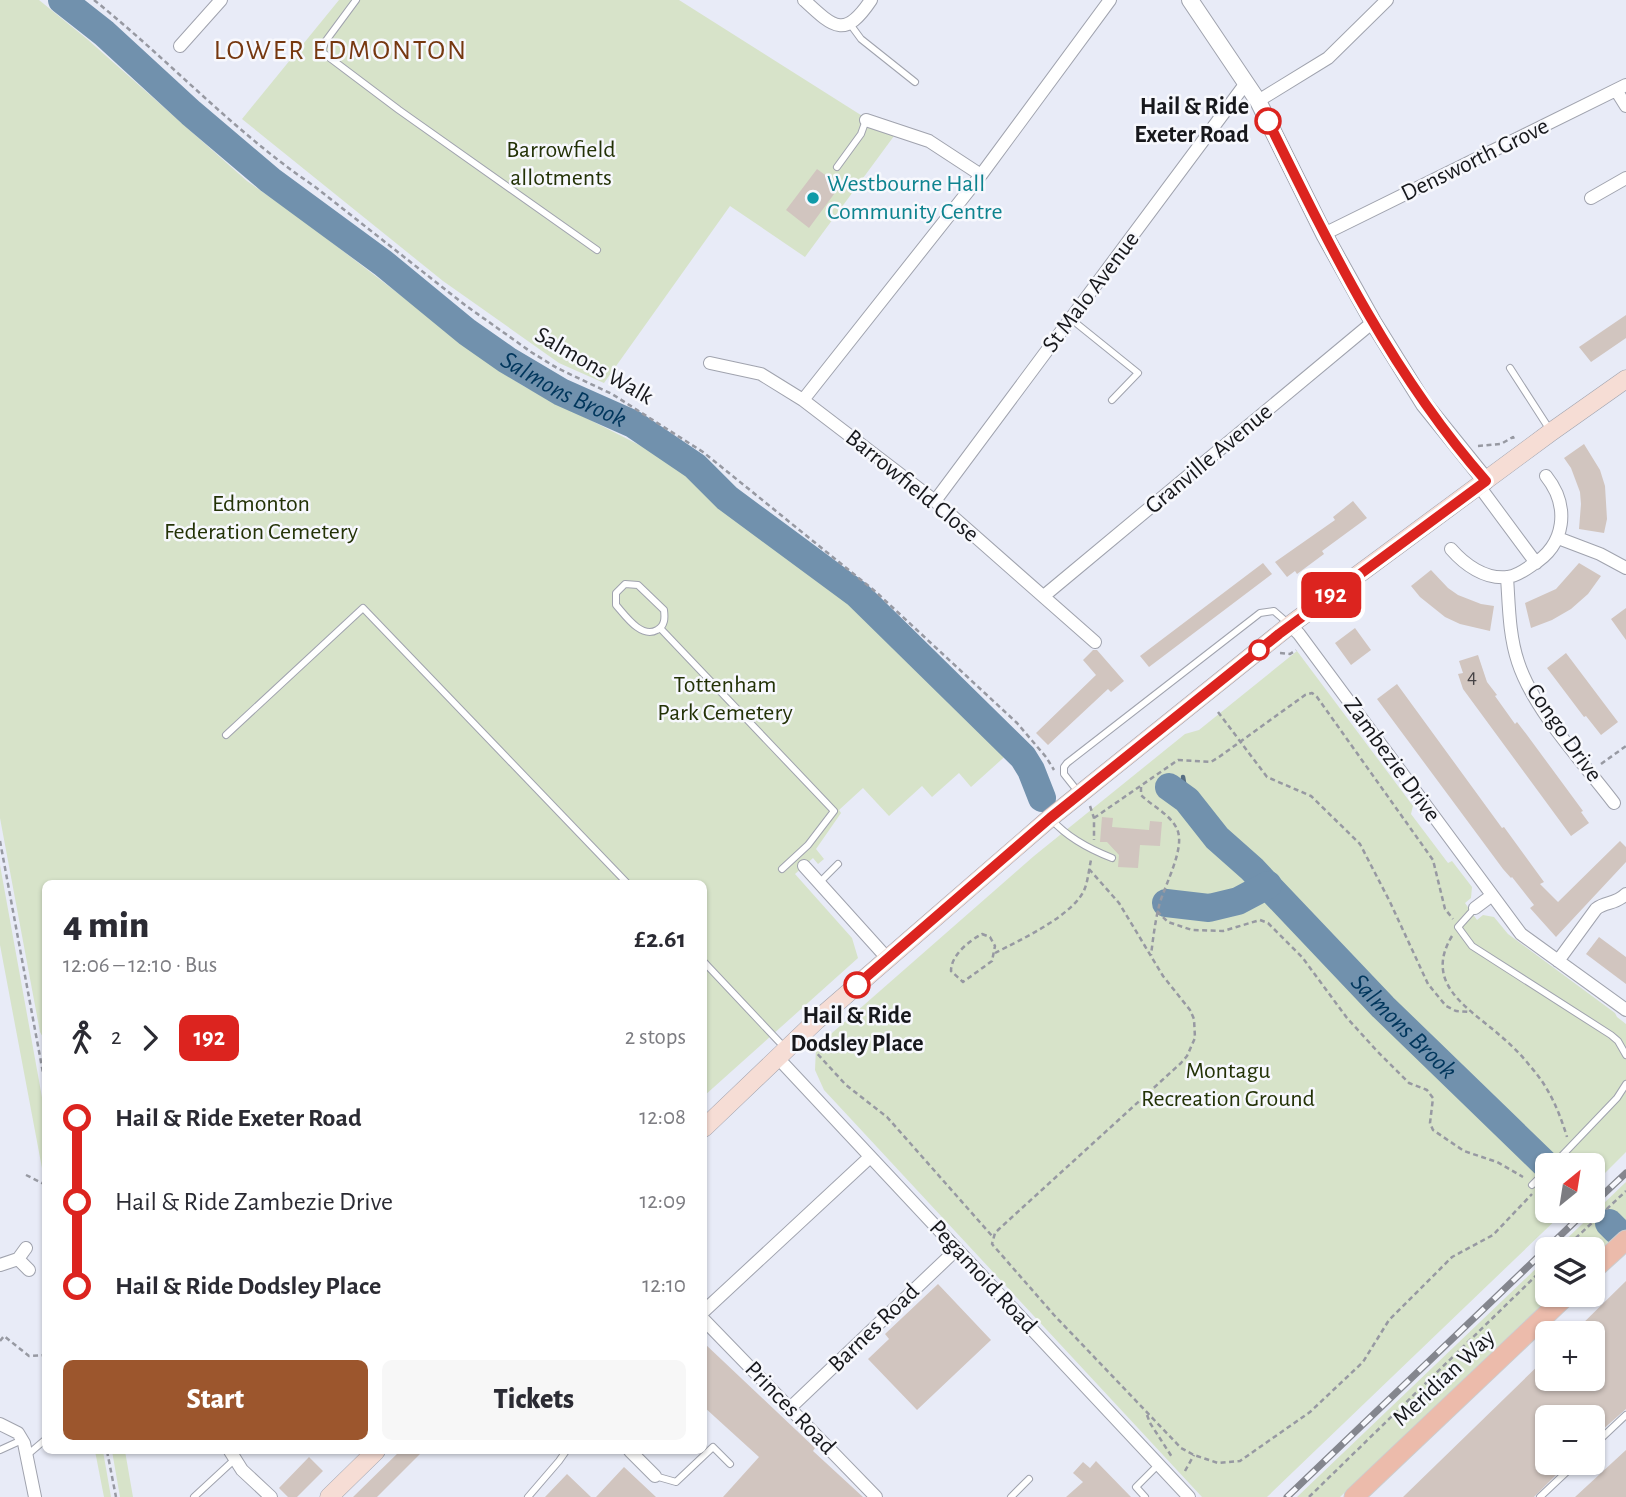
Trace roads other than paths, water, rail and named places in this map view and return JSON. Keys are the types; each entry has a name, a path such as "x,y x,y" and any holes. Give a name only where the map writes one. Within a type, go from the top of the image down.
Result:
{"main road":[{"path":"707,1125 887,958 1050,818 1085,800 1290,625 1626,379"},
{"path":"1605,1259 1626,1240"},
{"name":"Meridian Way","path":"1354,1497 1554,1307"},
{"path":"329,1497 373,1454"}],"street":[{"path":"180,46 221,0"},
{"path":"804,0 821,17 840,25 850,24 860,17 871,0"},
{"path":"803,400 981,175 1110,0"},
{"path":"1190,0 1258,101 1324,234 1373,322 1424,404 1536,563"},
{"path":"1258,101 1328,58 1387,0"},
{"name":"St Malo Avenue","path":"935,501 1246,83"},
{"path":"1621,88 1626,106"},
{"name":"Densworth Grove","path":"1324,234 1621,88"},
{"path":"866,120 929,141 981,175"},
{"path":"1591,198 1626,178"},
{"name":"Granville Avenue","path":"1045,595 1373,322"},
{"name":"Barrowfield Close","path":"710,363 761,374 803,400 935,501 1045,595 1095,642"},
{"path":"1451,549 1476,570 1507,577 1536,563 1550,551 1558,538 1562,514 1560,499 1546,476"},
{"path":"1558,538 1600,554 1626,568"},
{"name":"Congo Drive","path":"1507,577 1514,649 1526,683 1539,705 1614,803"},
{"name":"Zambezie Drive","path":"1290,625 1521,934 1626,1010"},
{"path":"800,862 887,958"},
{"path":"1558,961 1596,909 1601,905 1617,903 1626,894"},
{"path":"1475,908 1491,896"},
{"name":"Pegamoid Road","path":"782,1053 870,1157 1189,1497"},
{"path":"707,1308 870,1157"},
{"path":"0,1265 18,1259 26,1248"},
{"name":"Barnes Road","path":"791,1408 957,1249"},
{"path":"18,1259 29,1270"},
{"name":"Princes Road","path":"707,1323 876,1497"},
{"path":"0,1424 18,1433 22,1440 35,1497"},
{"path":"633,1454 655,1476"},
{"path":"232,1455 271,1497"}],"lane":[{"path":"356,0 325,42 322,52 597,250"},
{"path":"850,24 861,39 915,82"},
{"path":"838,167 861,134 866,120"},
{"path":"1070,319 1138,373 1112,400"},
{"path":"1510,368 1551,432"},
{"path":"625,584 638,585 652,597 664,610 664,623 660,628 655,632 642,631 628,619 616,605 616,593 620,587 625,584"},
{"path":"226,735 363,608 624,880"},
{"path":"1085,800 1063,774 1067,763 1260,613 1274,611 1290,625"},
{"path":"660,628 834,811 808,845 800,862 782,869"},
{"path":"1050,818 1063,832 1112,858"},
{"path":"819,883 838,864"},
{"path":"1475,908 1458,926 1472,946 1611,1035 1626,1055"},
{"path":"707,966 782,1053"},
{"path":"1564,1153 1617,1098 1626,1084"},
{"path":"1532,1185 1535,1182"},
{"path":"1605,1435 1626,1415"},
{"path":"0,1450 22,1440"},
{"path":"26,1455 42,1442"},
{"path":"707,1453 713,1447 730,1464"},
{"path":"528,1497 563,1454"},
{"path":"655,1476 677,1482 706,1454"},
{"path":"194,1497 232,1455"},
{"path":"1145,1497 1136,1487 1158,1465"},
{"path":"1540,1497 1563,1475"},
{"path":"1011,1497 1029,1479"}],"waterway":[{"name":"Salmons Brook","path":"62,0 104,33 191,113 270,180 383,263 467,332 561,392 633,424 695,466 727,498 857,594 1023,757 1042,798"},
{"path":"1183,777 1187,800"},
{"name":"Salmons Brook","path":"1169,787 1187,800 1217,838 1252,869 1383,1007 1535,1154"},
{"name":"Salmons Brook","path":"1166,903 1209,908 1238,901 1268,885"},
{"name":"Salmons Brook","path":"1609,1223 1616,1230"}],"railway":[{"path":"1605,1193 1626,1173"},
{"path":"1287,1497 1573,1223"}],"place":[{"name":"Hail & Ride Exeter Road","path":"1268,121"},
{"name":"Westbourne Hall Community Centre","path":"813,198"},
{"name":"Hail & Ride Dodsley Place","path":"857,985"}],"district":[{"name":"LOWER EDMONTON","path":"341,51"}],"park label":[{"name":"Barrowfield allotments","path":"561,164"},
{"name":"Edmonton Federation Cemetery","path":"261,518"},
{"name":"Tottenham Park Cemetery","path":"725,699"},
{"name":"Montagu Recreation Ground","path":"1228,1085"}]}
